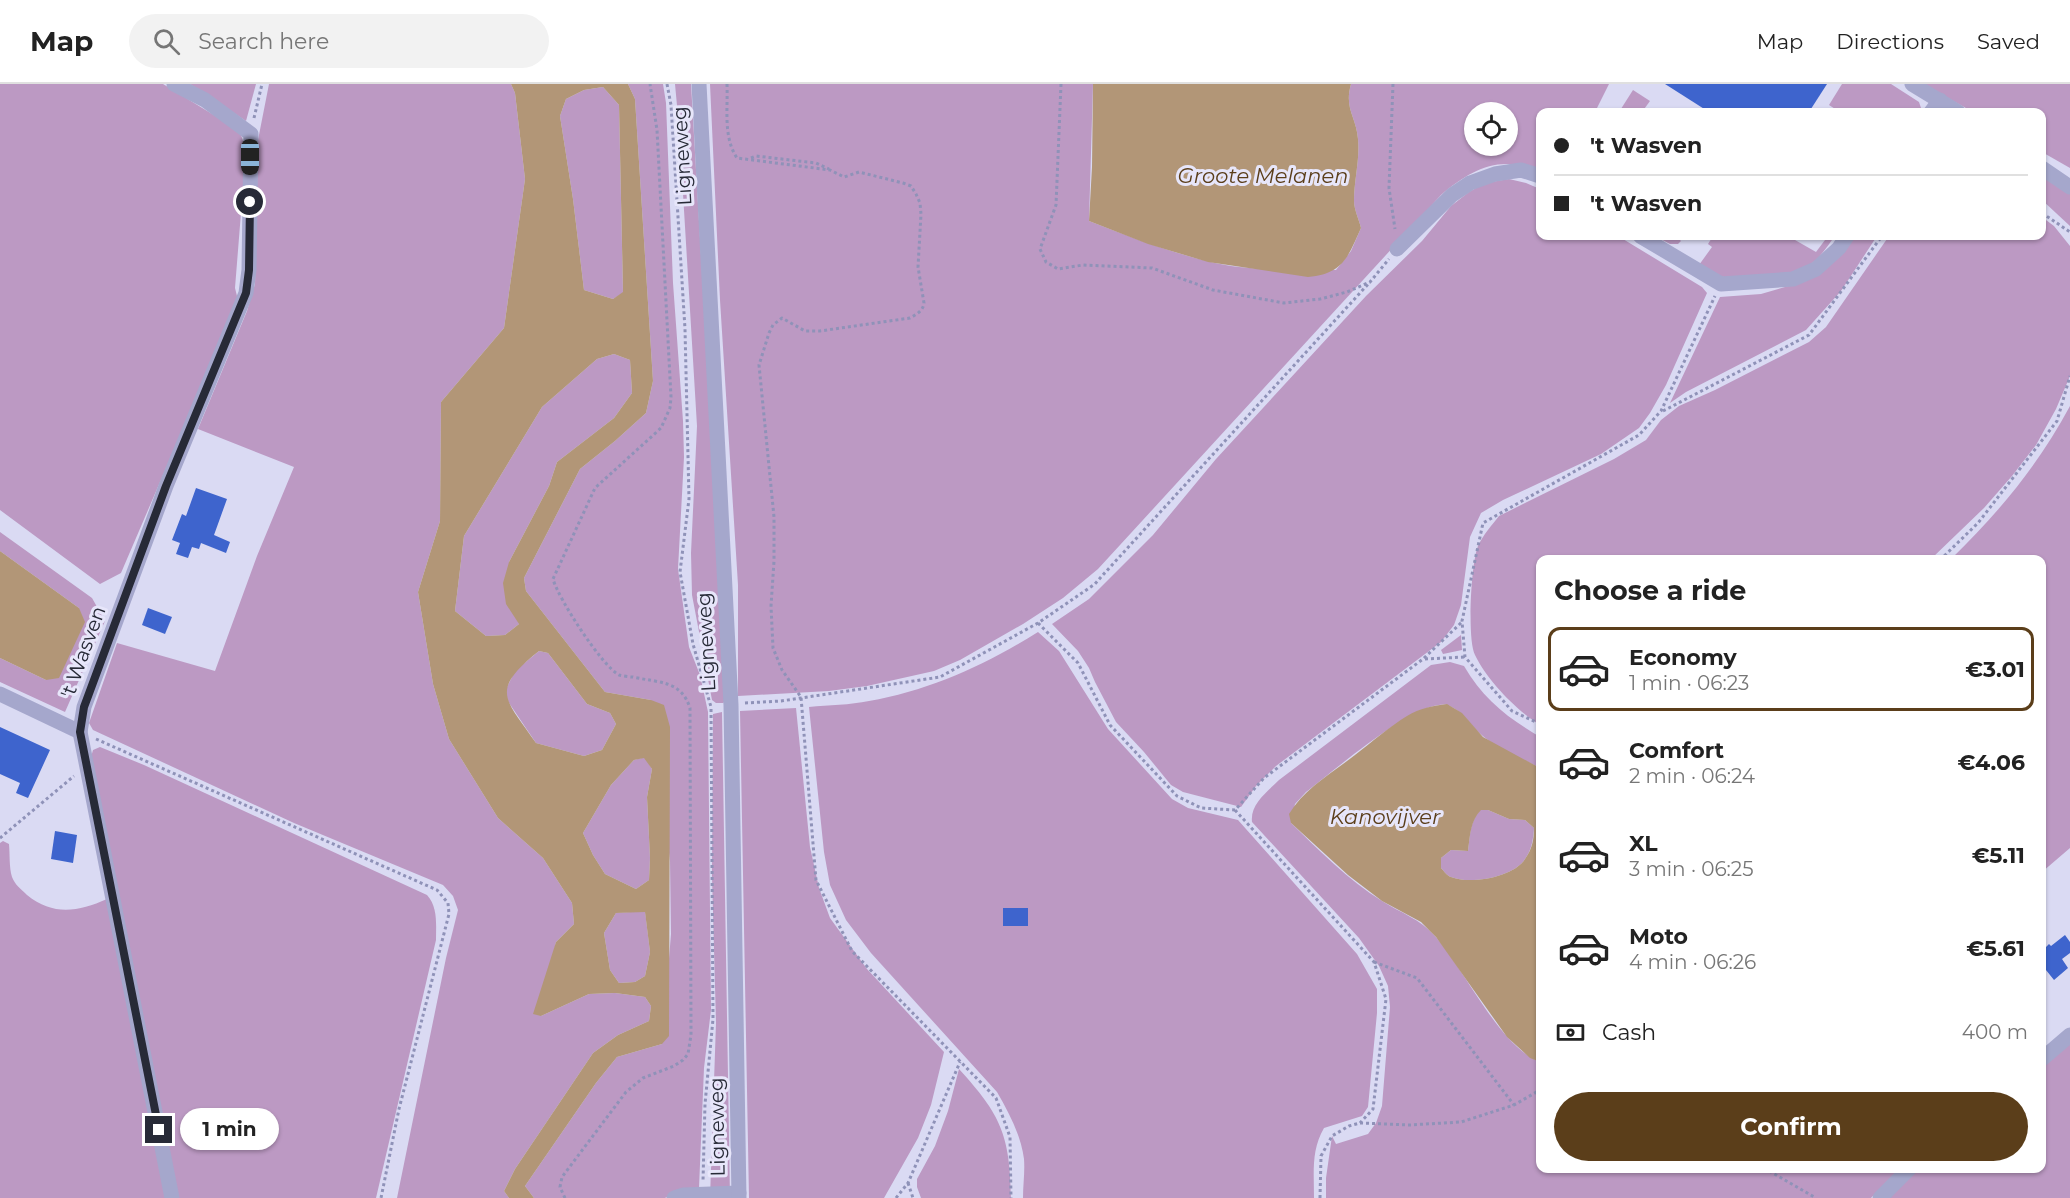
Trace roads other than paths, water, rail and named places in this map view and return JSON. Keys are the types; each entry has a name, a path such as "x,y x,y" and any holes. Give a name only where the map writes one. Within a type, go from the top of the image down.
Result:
{"street":[{"name":"'t Wasven","path":"172,1198 80,732 84,707 166,486 246,293 249,270 251,134 205,100 174,84"},
{"name":"Ligneweg","path":"699,84 731,705 739,1196"},
{"path":"1912,84 1935,106"},
{"path":"1397,249 1452,195 1470,183 1495,174 1521,170 1536,175"},
{"path":"2046,171 2070,187"},
{"path":"1648,240 1721,284 1793,279 1816,269 1844,240"},
{"path":"0,694 80,732"},
{"path":"2046,1056 2070,1035"},
{"path":"1880,1198 1905,1173"},
{"path":"674,1198 703,1194 739,1196"}],"water":[{"path":"511,84 628,84 635,99 653,381 646,413 580,469 524,578 526,591 605,692 651,700 664,705 670,727 669,1036 662,1044 617,1057 596,1083 525,1186 534,1198 509,1198 504,1191 515,1169 593,1053 618,1035 649,1021 651,1006 645,997 615,993 589,994 541,1016 533,1014 556,942 574,924 572,903 543,858 498,818 449,739 433,684 418,592 440,521 441,402 504,328 525,179 515,93","holes":["603,87 619,105 623,292 613,299 584,290 560,116 566,99 584,90","614,354 630,360 632,393 614,418 557,462 549,486 509,562 503,583 506,604 519,624 505,635 486,636 455,611 464,536 542,407 597,359","539,651 548,653 587,704 610,713 616,724 602,750 584,756 536,743 516,715 507,695 513,676","644,758 652,769 647,797 649,880 636,889 605,874 583,833 611,785 634,760","645,912 650,952 645,976 635,982 619,983 610,970 604,933 616,913"]},
{"name":"Groote Melanen","path":"1093,84 1351,84 1349,100 1357,131 1358,147 1354,201 1361,228 1348,255 1337,268 1308,277 1208,262 1148,244 1089,221"},
{"path":"0,551 79,608 85,622 59,678 46,680 0,658"},
{"name":"Kanovijver","path":"1447,704 1462,713 1483,737 1536,766 1536,1060 1530,1058 1507,1037 1436,937 1421,922 1382,901 1348,875 1291,823 1289,814 1295,805 1319,782 1387,730 1422,709","holes":["1481,810 1488,810 1509,819 1525,820 1534,828 1532,844 1527,855 1511,871 1491,878 1469,880 1447,875 1441,868 1441,858 1451,850 1468,851 1471,829"]}]}
